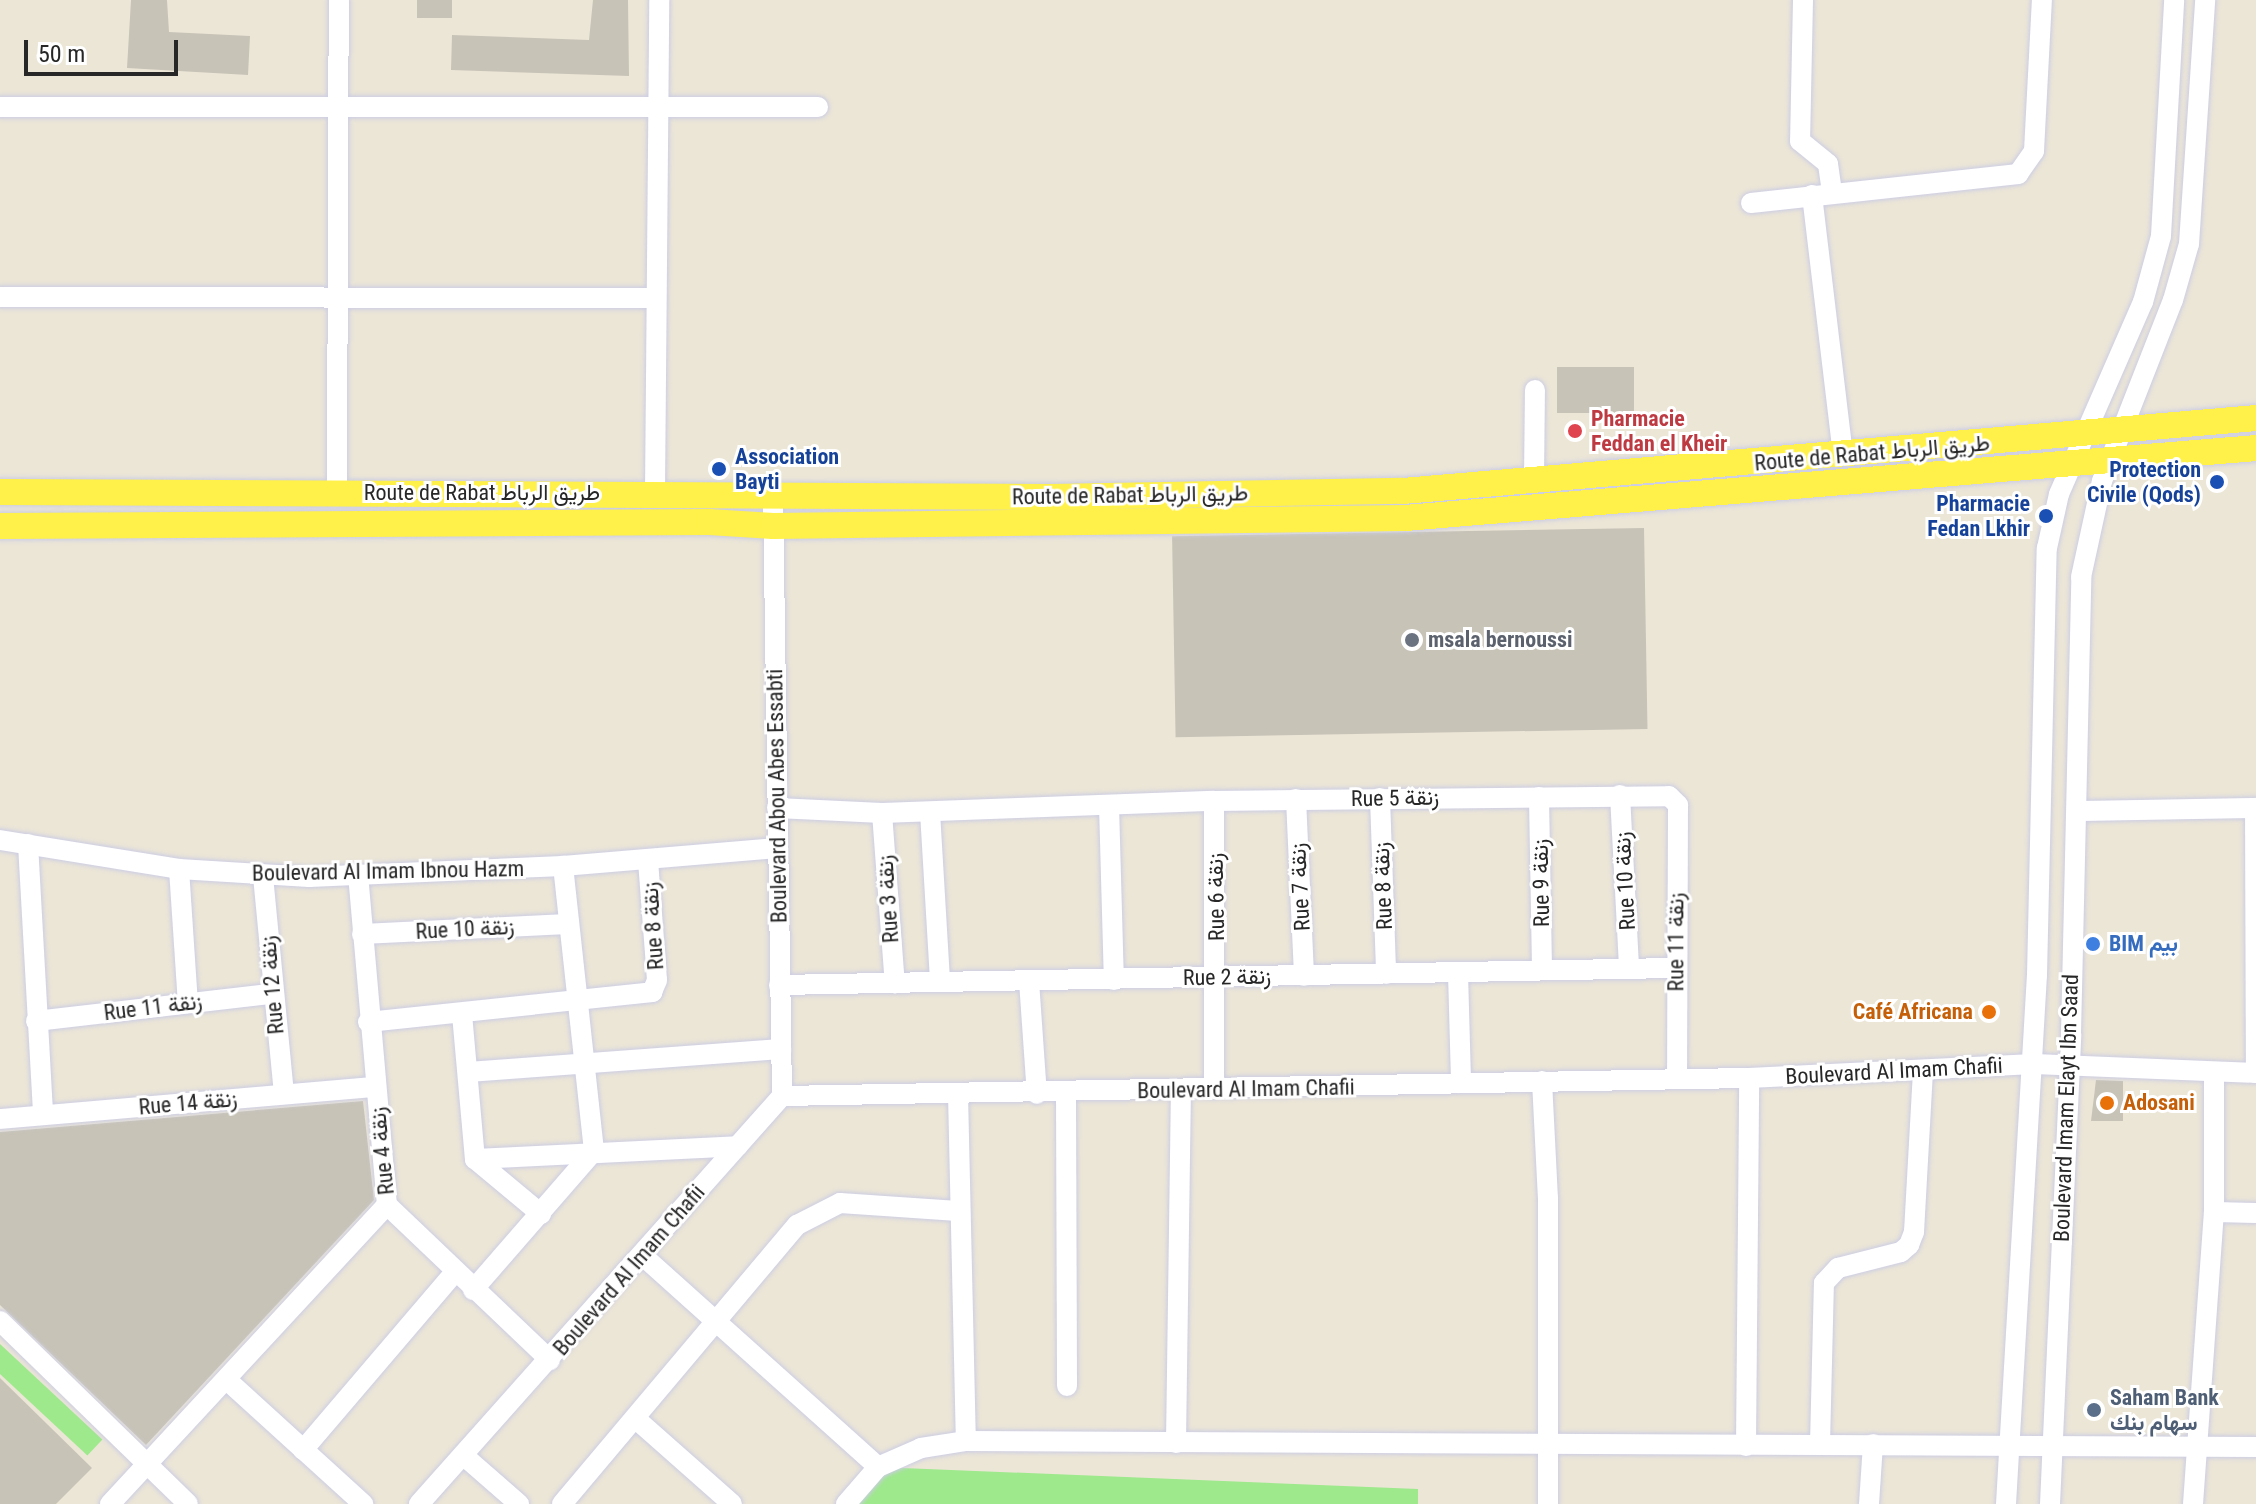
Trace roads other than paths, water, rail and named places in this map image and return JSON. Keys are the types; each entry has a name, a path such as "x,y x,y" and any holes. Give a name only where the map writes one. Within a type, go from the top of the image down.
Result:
{"main road":[{"name":"Route de Rabat طريق الرباط","path":"0,492 655,492 773,497 1387,491 2256,418"},
{"name":"Route de Rabat طريق الرباط","path":"0,526 709,522 773,526 1405,518 2070,466 2256,448"}],"street":[{"path":"337,494 339,0"},
{"path":"655,492 653,298 659,0"},
{"path":"1803,0 1800,141 1828,164 1822,194 1843,455"},
{"path":"1751,203 2018,174 2034,151 2042,0"},
{"name":"Boulevard Imam Elayt Ibn Saad","path":"2006,1504 2034,1064 2044,577 2059,494 2143,302 2161,236 2174,0"},
{"name":"Boulevard Imam Elayt Ibn Saad","path":"2050,1504 2070,1065 2081,577 2109,461 2173,300 2189,244 2205,0"},
{"path":"0,107 339,106 657,110 818,107"},
{"path":"0,297 653,298"},
{"path":"1534,480 1535,390"},
{"name":"Boulevard Abou Abes Essabti","path":"773,497 782,1096"},
{"name":"Rue 5 زنقة","path":"777,808 882,813 1214,801 1620,795 1669,796 1678,805"},
{"name":"Rue 10 زنقة","path":"1620,795 1629,967"},
{"name":"Rue 9 زنقة","path":"1539,797 1542,969"},
{"name":"Rue 8 زنقة","path":"1380,798 1386,974"},
{"name":"Rue 7 زنقة","path":"1296,799 1304,976"},
{"name":"Rue 6 زنقة","path":"1214,801 1217,976 1214,1089"},
{"path":"1109,805 1114,980"},
{"name":"Rue 11 زنقة","path":"1677,1079 1675,968 1678,805"},
{"path":"2077,811 2256,808 2256,1073"},
{"path":"930,812 940,982"},
{"name":"Rue 3 زنقة","path":"882,813 895,984"},
{"name":"Boulevard Al Imam Ibnou Hazm","path":"0,840 179,869 263,876 563,866 777,848"},
{"path":"28,844 43,1115"},
{"name":"Rue 8 زنقة","path":"576,1000 652,992 657,980 648,859"},
{"path":"473,1290 594,1151 563,866"},
{"path":"179,869 188,1003"},
{"name":"Rue 4 زنقة","path":"358,874 368,1022 387,1205 550,1360"},
{"name":"Rue 12 زنقة","path":"263,876 271,994 284,1094"},
{"name":"Rue 10 زنقة","path":"362,934 568,924"},
{"name":"Rue 2 زنقة","path":"779,985 1675,968"},
{"path":"1458,973 1461,1083"},
{"path":"1029,981 1037,1094"},
{"name":"Rue 11 زنقة","path":"36,1021 271,994"},
{"path":"368,1022 576,1000"},
{"path":"462,1014 475,1159 541,1214"},
{"path":"468,1072 586,1060 781,1049"},
{"name":"Boulevard Al Imam Chafii","path":"419,1504 643,1256 782,1096 1066,1094 1749,1078 2034,1064 2256,1073"},
{"path":"1820,1444 1824,1283 1838,1268 1901,1252 1909,1245 1914,1232 1923,1070"},
{"path":"2193,1504 2194,1447 2214,1212 2214,1073"},
{"path":"1746,1446 1749,1078"},
{"path":"1542,1081 1548,1504"},
{"name":"Rue 14 زنقة","path":"0,1119 375,1087"},
{"path":"1176,1443 1181,1090"},
{"path":"958,1094 958,1211 966,1441"},
{"path":"1066,1094 1067,1386"},
{"path":"475,1159 738,1146"},
{"path":"562,1504 717,1324 797,1225 817,1212 840,1203 958,1211"},
{"path":"110,1504 148,1468 387,1205"},
{"path":"2214,1212 2256,1213"},
{"path":"643,1256 878,1467"},
{"path":"303,1450 455,1272"},
{"path":"0,1321 188,1504"},
{"path":"228,1381 363,1504"},
{"path":"636,1419 732,1504"},
{"path":"846,1504 878,1467 921,1448 966,1441 1746,1446 2009,1442 2256,1447"},
{"path":"1869,1504 1873,1444"},
{"path":"464,1456 519,1504"}],"place":[{"name":"Pharmacie Feddan el Kheir","path":"1575,431"},
{"name":"Association Bayti","path":"719,469"},
{"name":"Protection Civile (Qods)","path":"2217,482"},
{"name":"Pharmacie Fedan Lkhir","path":"2046,516"},
{"name":"msala bernoussi","path":"1412,640"},
{"name":"BIM بيم","path":"2093,944"},
{"name":"Café Africana","path":"1989,1012"},
{"name":"Adosani","path":"2107,1103"},
{"name":"Saham Bank سهام بنك","path":"2094,1410"}]}
